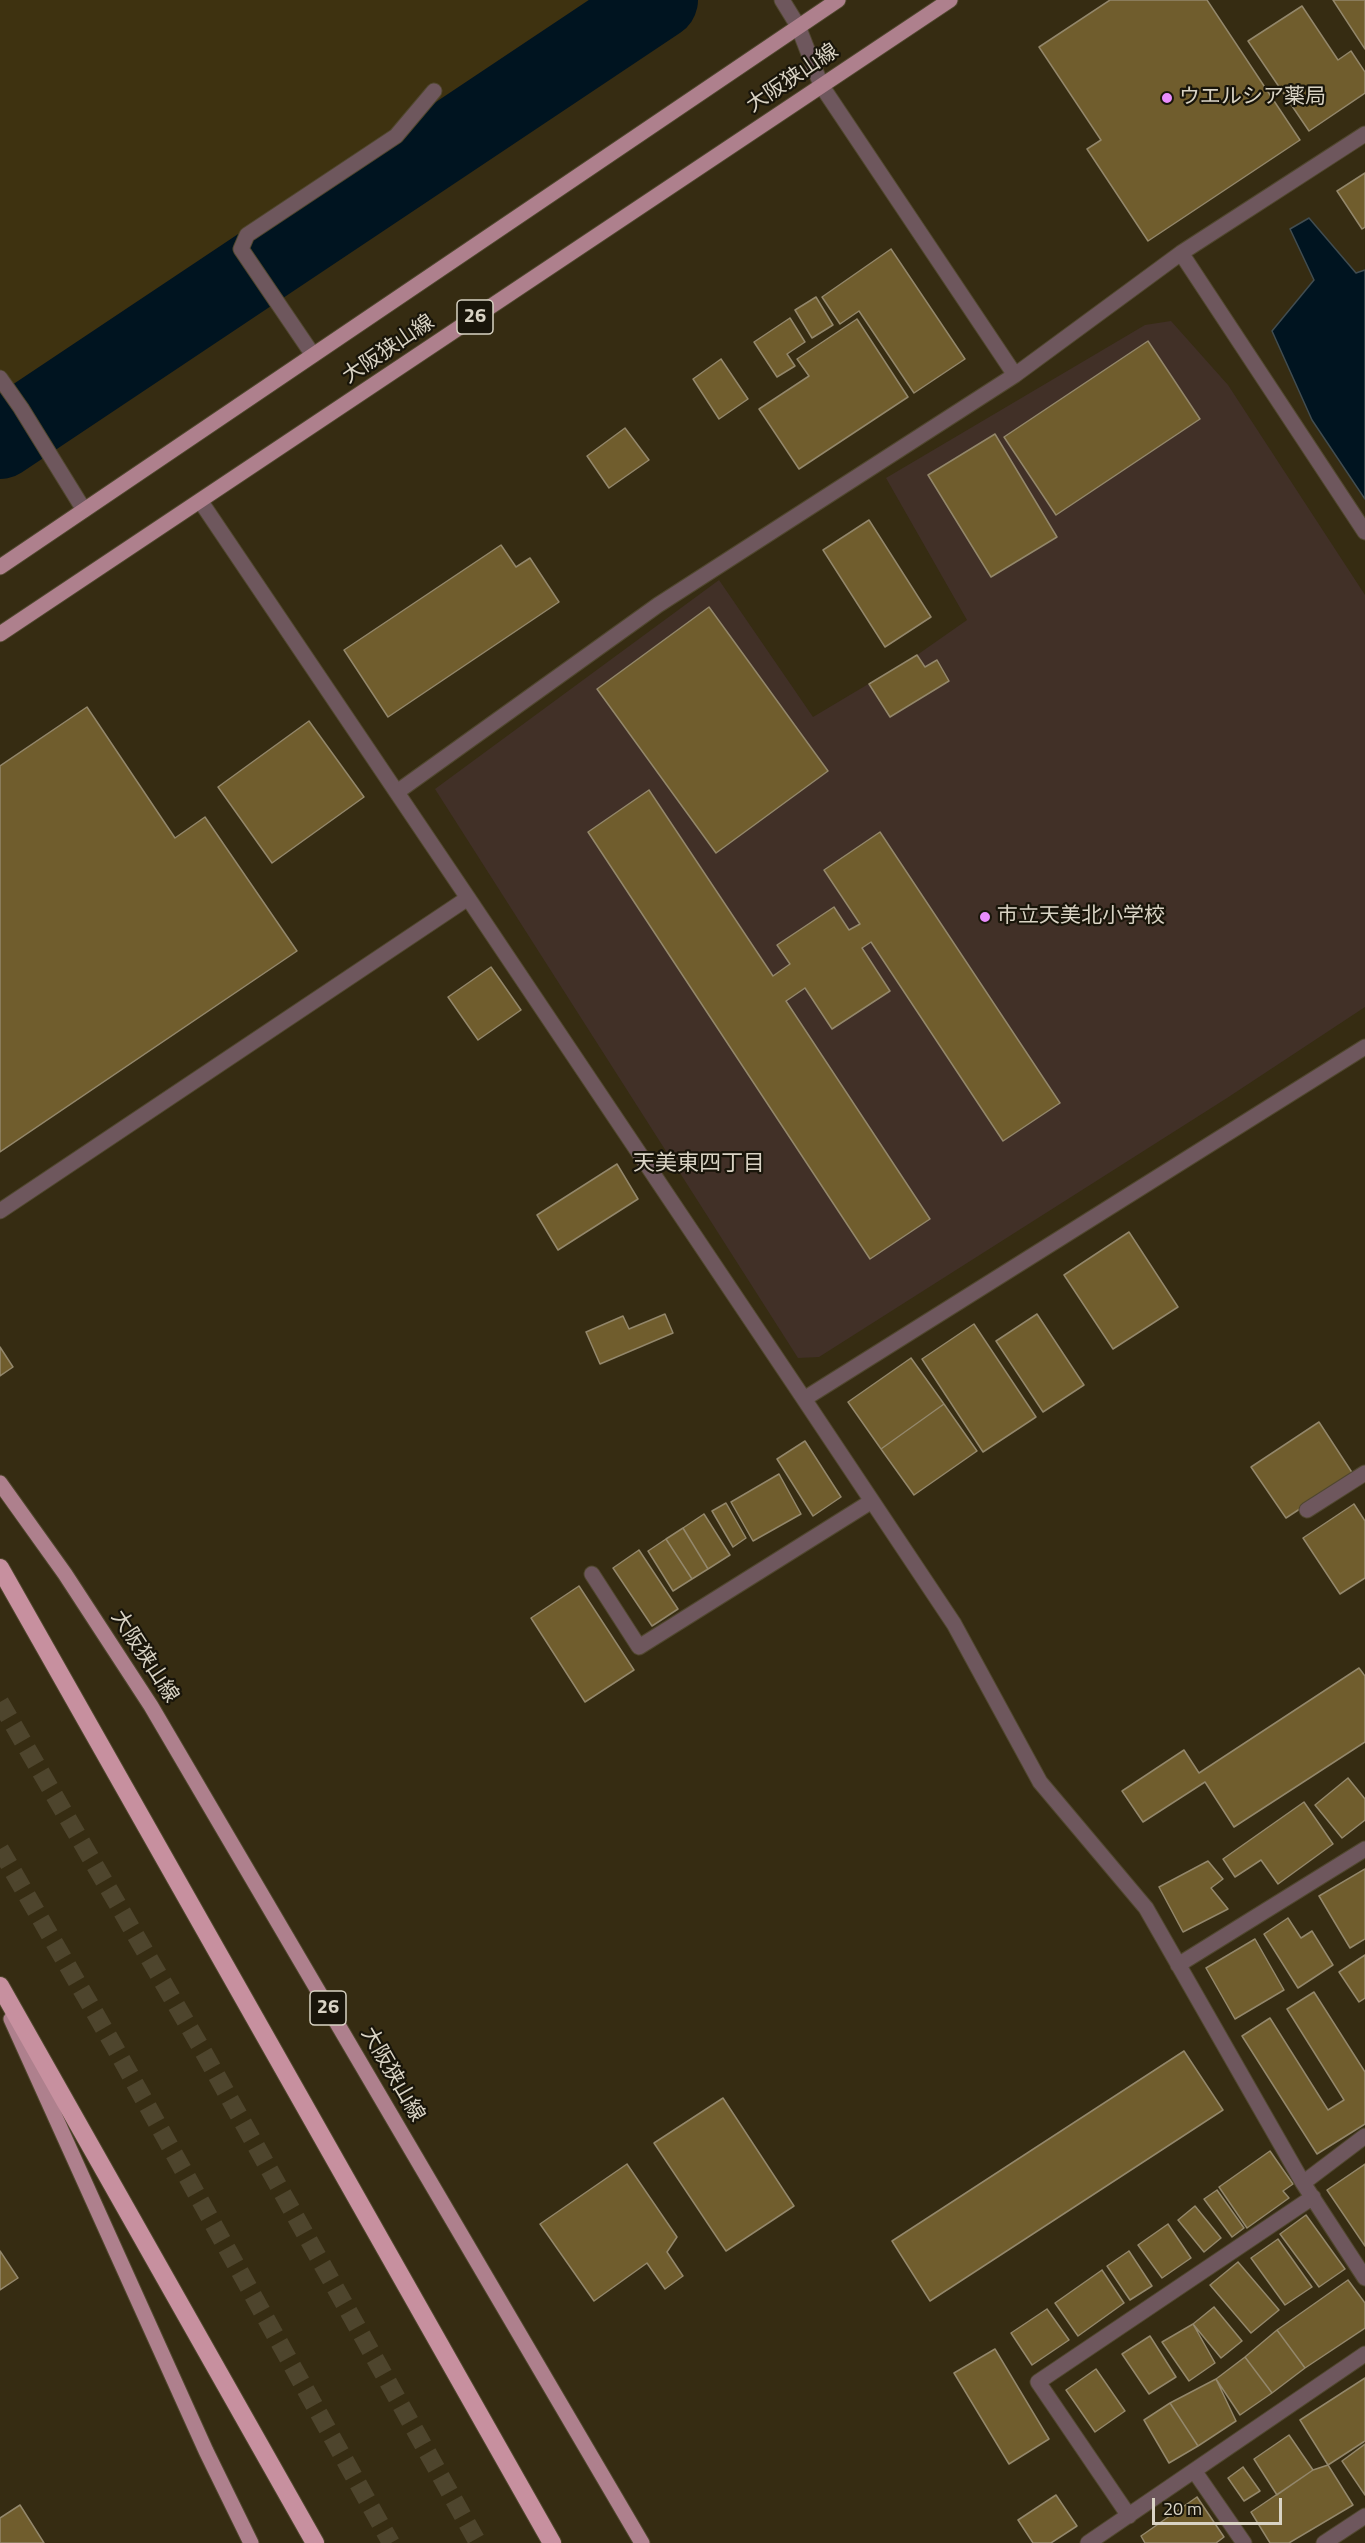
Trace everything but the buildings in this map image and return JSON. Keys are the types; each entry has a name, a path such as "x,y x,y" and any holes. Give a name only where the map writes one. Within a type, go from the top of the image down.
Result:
{"highway":[{"path":"0,1568 552,2543"},
{"path":"0,1986 315,2543"}],"main road":[{"name":"大阪狭山線","path":"0,567 838,0"},
{"name":"大阪狭山線","path":"0,634 950,0"},
{"name":"大阪狭山線","path":"0,1484 65,1574 151,1706 642,2543"},
{"path":"0,1996 206,2451 251,2543"}],"street":[{"path":"782,0 798,26 821,85 1015,375"},
{"path":"313,355 241,249 247,235 396,136 434,91"},
{"path":"397,792 658,606 1015,375 1181,253 1365,134"},
{"path":"1181,253 1365,532"},
{"path":"0,378 84,510"},
{"path":"201,501 954,1624 1040,1782 1146,1908 1303,2183 1365,2278"},
{"path":"0,1211 468,898"},
{"path":"804,1399 1365,1047"},
{"path":"1306,1510 1365,1473"},
{"path":"592,1574 639,1647 872,1501"},
{"path":"1178,1965 1365,1849"},
{"path":"1303,2183 1365,2136"},
{"path":"1129,2516 1038,2382 1312,2197"},
{"path":"1088,2543 1365,2354"},
{"path":"1195,2472 1244,2543"},
{"path":"1324,2543 1365,2516"}],"shaded area":[{"path":"0,0 639,0 0,422"},
{"path":"1171,321 1228,385 1365,595 1365,1007 1227,1098 819,1357 798,1358 435,789 719,580 813,717 917,655 967,620 886,478 1145,325"}],"water":[{"path":"1309,218 1356,273 1365,270 1365,499 1312,420 1272,331 1314,280 1290,229"}],"waterway":[{"path":"0,440 659,0"}],"tunnel":[{"path":"0,1702 204,2053 478,2543"},
{"path":"0,1849 114,2046 391,2543"}],"place":[{"name":"ウエルシア薬局","path":"1167,98"},
{"name":"市立天美北小学校","path":"985,917"}],"district":[{"name":"天美東四丁目","path":"699,1165"}]}
